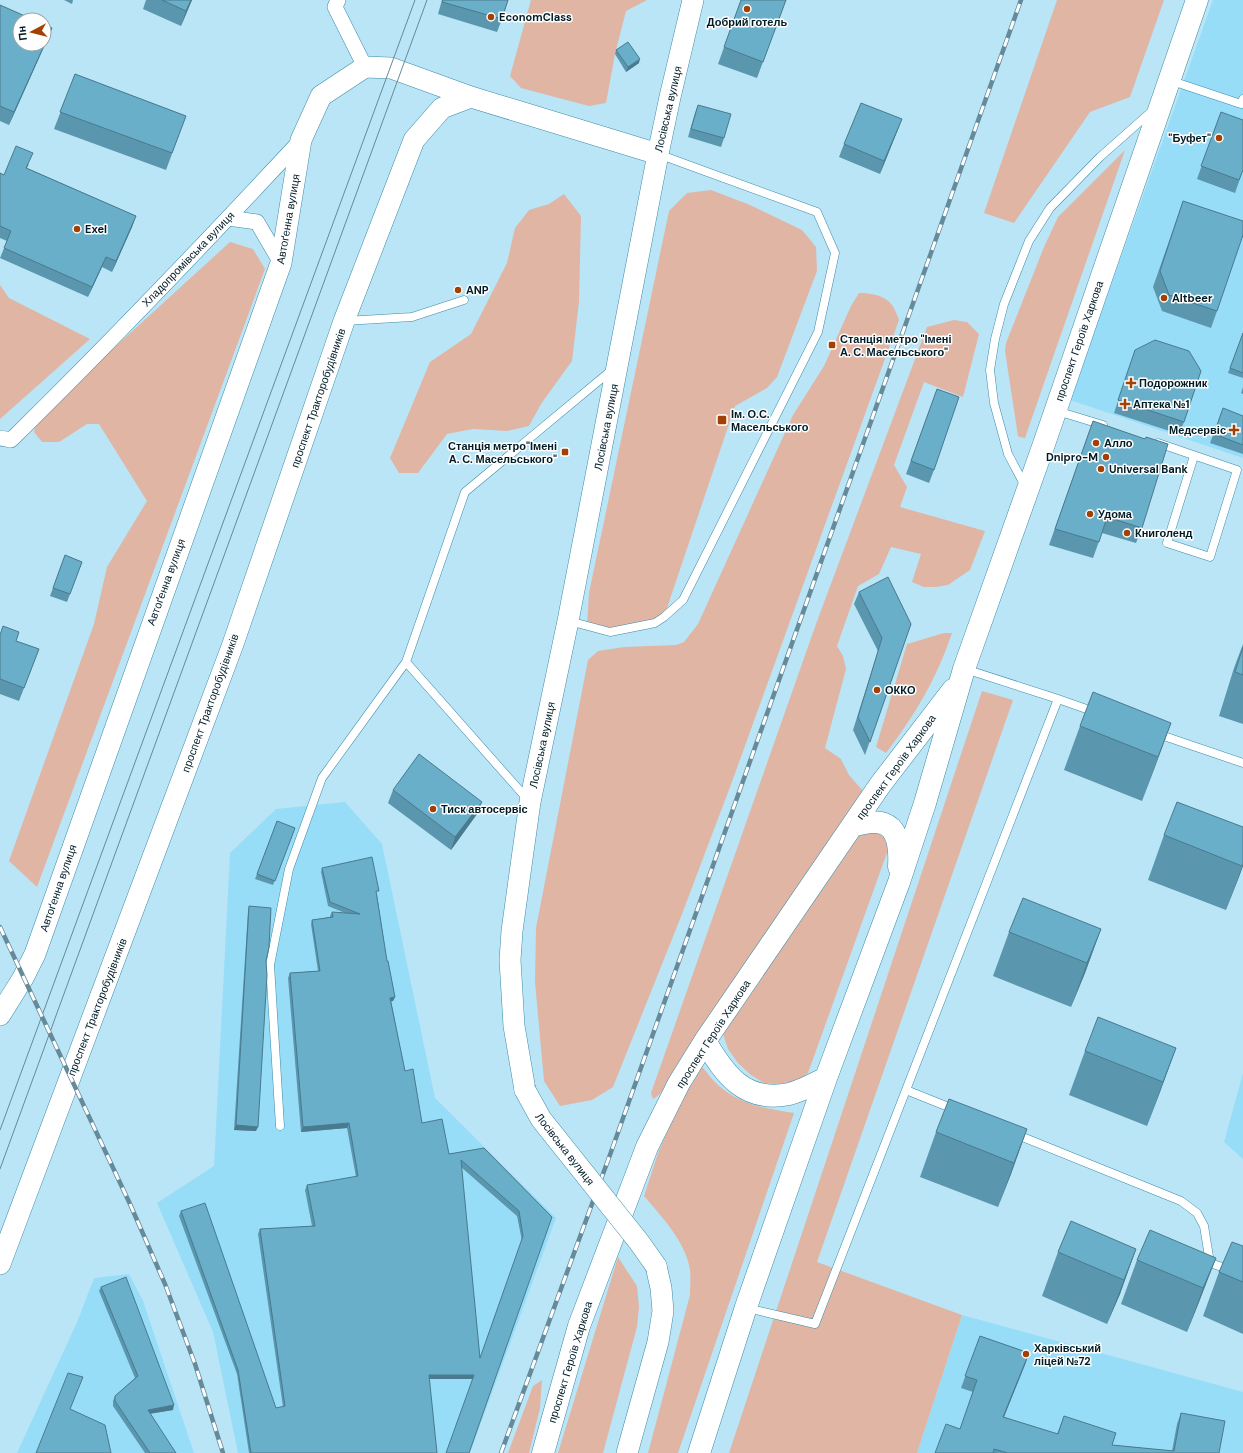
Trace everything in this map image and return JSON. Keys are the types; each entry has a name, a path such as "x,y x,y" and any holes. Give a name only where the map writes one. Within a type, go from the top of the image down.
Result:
{"main road":[{"name":"Лосівська вулиця","path":"627,1453 658,1342 663,1311 661,1288 656,1266 639,1242 541,1119 525,1090 514,1026 510,960 512,931 530,802 568,620 658,154 693,0"},
{"name":"проспект Героїв Харкова","path":"698,1453 746,1307 826,1078 899,882 925,803 962,675 1197,0"},
{"path":"365,67 391,68 470,97 658,154"},
{"name":"Хладопромівська вулиця","path":"301,140 321,96 365,67"},
{"name":"проспект Тракторобудівників","path":"0,1264 233,644 344,321 414,140 442,108 470,97"},
{"name":"Автоґенна вулиця","path":"0,1015 23,978 35,954 281,263 301,140"},
{"name":"проспект Героїв Харкова","path":"543,1453 580,1326 647,1147 679,1083 705,1041 880,785 962,675"},
{"path":"852,826 865,822 875,822 885,823 892,829 898,838 900,858 899,882"},
{"path":"705,1041 718,1063 736,1083 751,1091 768,1095 789,1094 826,1078"}],"street":[{"path":"338,0 335,8 365,67"},
{"name":"Хладопромівська вулиця","path":"0,438 12,440 228,218 301,140"},
{"path":"228,218 258,222 281,263"}],"lane":[{"path":"1169,80 1242,102"},
{"path":"1026,490 1008,454 994,403 990,370 995,339 1004,304 1029,241 1050,208 1100,157 1160,103"},
{"path":"568,620 610,632 655,623 664,618 683,600 818,332 835,253 817,212 658,154"},
{"path":"344,321 412,317 464,300"},
{"path":"280,1126 270,965 289,869 322,778 406,662 465,492 618,364"},
{"path":"1055,410 1108,427"},
{"path":"1151,441 1237,470 1210,556 1167,543 1194,456"},
{"path":"406,662 530,802"},
{"path":"962,675 1058,699 1102,714"},
{"path":"746,1307 815,1324 1058,699"},
{"path":"1145,729 1243,764"},
{"path":"906,1090 965,1113"},
{"path":"1008,1131 1181,1201 1197,1212 1204,1226 1210,1263 1243,1274"}],"shaded area":[{"path":"531,0 647,0 626,11 615,54 606,103 589,106 521,88 510,76"},
{"path":"1057,0 1164,0 1130,97 1090,112 1014,223 984,213"},
{"path":"1213,0 1243,0 1243,458 1070,400"},
{"path":"1125,150 1025,438 1020,437 1018,436 1005,351 1006,343 1044,247 1058,217"},
{"path":"711,190 750,205 802,230 816,247 817,271 777,377 767,388 735,406 664,617 610,632 587,626 589,593 669,211 687,193"},
{"path":"564,194 581,216 579,302 572,361 541,404 529,426 507,431 473,429 447,434 418,473 399,473 390,458 430,362 471,334 507,263 515,228 529,210 549,204"},
{"path":"230,242 253,249 265,269 37,887 9,861 94,624 107,567 147,501 99,424 87,424 59,442 42,442 34,432 36,419"},
{"path":"0,285 9,298 90,339 0,419"},
{"path":"859,293 872,294 885,299 893,307 899,320 733,779 682,914 613,1087 592,1100 560,1106 544,1081 535,982 536,928 588,660 598,651 624,647 676,645 684,642 698,624 793,415 824,366 851,306"},
{"path":"954,320 967,322 979,334 963,397 924,382 894,465 907,487 900,507 985,531 970,570 948,585 924,587 912,582 921,554 891,547 879,574 858,586 837,646 843,656 846,669 825,748 841,759 849,775 863,791 668,1083 659,1095 653,1099 651,1093 816,624 927,327"},
{"path":"944,633 952,633 932,681 916,710 886,753 876,747 907,644"},
{"path":"982,691 1013,700 817,1262 962,1315 917,1453 729,1453"},
{"path":"345,802 382,844 435,1098 556,1218 470,1453 238,1453 213,1332 157,1203 214,1166 230,853 276,809"},
{"path":"867,829 885,834 888,850 808,1073 797,1081 776,1084 764,1083 751,1075 738,1063 728,1049 723,1034 860,833"},
{"path":"702,1067 725,1091 743,1101 773,1110 794,1113 678,1453 648,1453 690,1295 690,1270 684,1249 672,1230 644,1196 658,1153 678,1107"},
{"path":"1243,1073 1243,1159 1224,1142"},
{"path":"618,1257 637,1286 639,1307 637,1327 603,1453 558,1453"},
{"path":"129,1274 143,1301 194,1453 17,1453 78,1320 94,1278"},
{"name":"Харківський ліцей №72","path":"962,1315 1243,1392 1243,1453 917,1453"},
{"path":"542,1380 540,1408 529,1453 508,1453 533,1386"}],"building":[{"path":"162,0 191,0 186,11"},
{"path":"443,0 508,0 502,19 442,2"},
{"path":"741,0 786,0 763,62 724,47"},
{"path":"0,5 16,12 12,12 12,52 41,52 14,112 0,106"},
{"path":"628,42 640,59 628,67 616,50"},
{"path":"75,74 186,116 172,153 60,112"},
{"path":"861,103 902,119 884,161 844,144"},
{"path":"698,105 731,114 724,138 691,129"},
{"path":"1221,112 1243,120 1243,170 1239,180 1201,166"},
{"path":"16,146 33,153 26,168 136,216 116,261 106,257 92,287 4,248 11,231 0,226 0,173 4,175"},
{"path":"1183,201 1243,221 1243,235 1217,311 1169,295 1160,271"},
{"path":"1243,333 1243,373 1230,368"},
{"path":"1155,340 1189,351 1201,371 1184,422 1118,400 1135,350"},
{"path":"937,389 959,397 934,470 911,461"},
{"path":"1223,408 1243,416 1243,445 1214,434"},
{"path":"1093,421 1145,439 1146,437 1168,444 1142,528 1107,517 1099,542 1055,529"},
{"path":"65,555 82,562 70,594 53,588"},
{"name":"ОККО","path":"888,577 911,624 870,742 858,717 882,638 859,592"},
{"path":"3,626 19,632 16,641 39,649 24,688 0,679 0,635"},
{"path":"1243,647 1243,675 1235,672"},
{"path":"1093,692 1171,723 1158,757 1080,726"},
{"name":"Тиск автосервіс","path":"419,754 482,802 455,837 393,790"},
{"path":"1177,802 1243,827 1242,866 1164,835"},
{"path":"277,821 295,828 275,881 257,874"},
{"path":"372,857 379,891 376,891 387,961 395,997 390,998 405,1071 413,1069 422,1123 442,1119 449,1154 484,1148 552,1217 469,1453 446,1453 474,1375 429,1375 437,1453 251,1453 238,1370 181,1211 205,1203 276,1408 285,1406 260,1229 315,1226 307,1185 358,1176 349,1123 303,1127 290,973 320,971 312,920 333,917 332,912 360,914 330,902 322,868","holes":["461,1160 519,1211 523,1236 480,1358"]},
{"path":"1023,898 1101,929 1087,963 1009,932"},
{"path":"249,906 271,908 269,947 266,961 267,975 258,1127 236,1125"},
{"path":"1098,1017 1176,1048 1163,1082 1085,1051"},
{"path":"949,1099 1027,1129 1014,1163 936,1132"},
{"path":"1071,1221 1136,1249 1124,1280 1058,1252"},
{"path":"1150,1230 1216,1258 1203,1288 1137,1260"},
{"path":"1232,1242 1243,1246 1243,1282 1219,1272"},
{"path":"126,1277 174,1405 148,1410 176,1453 150,1453 115,1401 115,1396 138,1376 101,1287"},
{"path":"980,1336 1029,1353 1003,1417 1058,1434 1064,1416 1116,1433 1112,1445 1174,1451 1181,1413 1225,1421 1219,1453 1008,1453 994,1449 993,1453 935,1453 946,1424 960,1429 977,1380 965,1376"},
{"path":"68,1373 83,1377 70,1409 105,1425 111,1453 36,1453"}],"tram line":[{"path":"0,1130 415,0"},
{"path":"0,1169 427,0"}],"railway":[{"path":"501,1453 611,1152 1021,0"},
{"path":"0,927 130,1204 165,1284 195,1364 223,1453"}],"place":[{"name":"Добрий готель","path":"747,9"},
{"name":"EconomClass","path":"491,17"},
{"name":"\"Буфет\"","path":"1219,138"},
{"name":"Exel","path":"77,229"},
{"name":"ANP","path":"458,290"},
{"name":"Altbeer","path":"1164,298"},
{"name":"Станція метро \"Імені А. С. Масельського\"","path":"832,345"},
{"name":"Подорожник","path":"1131,383"},
{"name":"Аптека №1","path":"1125,404"},
{"name":"Ім. О.С. Масельського","path":"722,420"},
{"name":"Медсервіс","path":"1234,430"},
{"name":"Алло","path":"1096,443"},
{"name":"Станція метро\"Імені А. С. Масельського\"","path":"565,452"},
{"name":"Dnipro-M","path":"1106,457"},
{"name":"Universal Bank","path":"1101,469"},
{"name":"Удома","path":"1090,514"},
{"name":"Книголенд","path":"1127,533"},
{"name":"ОККО","path":"877,690"},
{"name":"Тиск автосервіс","path":"433,809"},
{"name":"Харківський ліцей №72","path":"1026,1354"}]}
